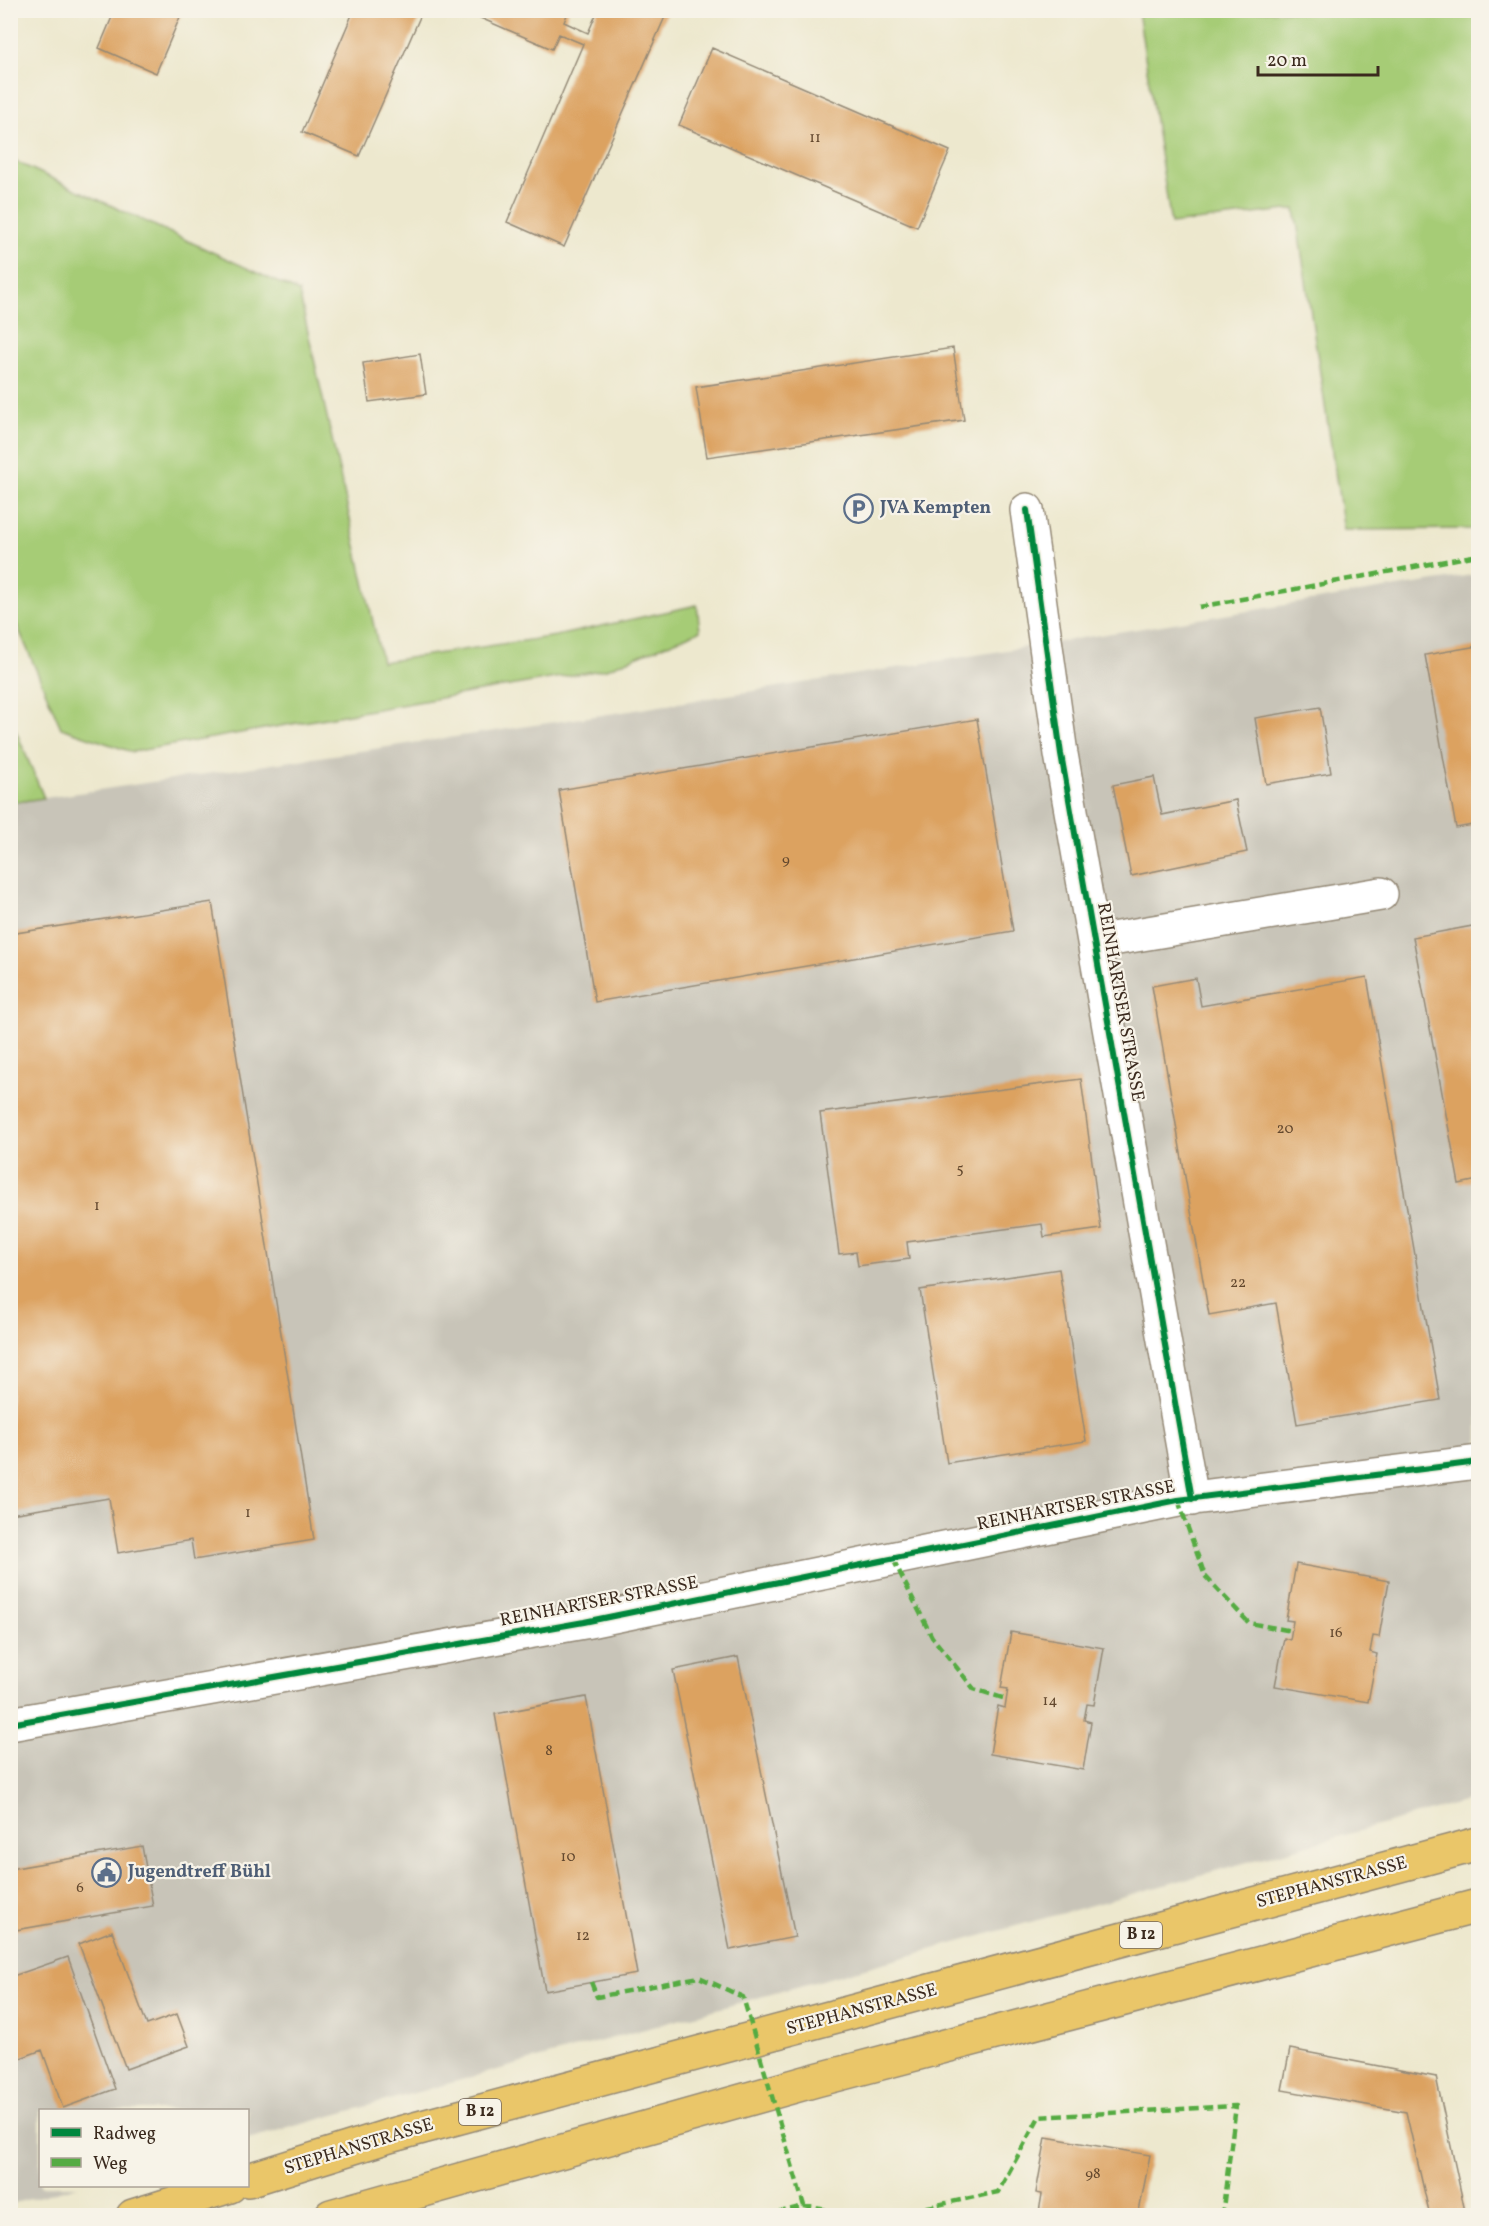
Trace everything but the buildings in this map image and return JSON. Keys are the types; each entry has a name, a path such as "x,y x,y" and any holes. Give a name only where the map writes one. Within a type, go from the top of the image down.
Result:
{"main road":[{"name":"STEPHANSTRASSE","path":"249,2180 389,2136 1479,1844"},
{"path":"331,2216 816,2079 1479,1906"},
{"path":"133,2216 227,2187"}],"street":[{"name":"REINHARTSER STRASSE","path":"1027,510 1061,754 1192,1498"},
{"name":"REINHARTSER STRASSE","path":"1094,942 1381,894"},
{"name":"REINHARTSER STRASSE","path":"10,1724 584,1623 1192,1498 1479,1462"}],"shaded area":[{"path":"1478,574 1478,1798 249,2139 249,2109 39,2109 39,2187 74,2187 11,2204 11,803 629,711"}],"green space":[{"path":"1138,11 1478,11 1478,529 1344,530 1295,209 1171,224"},
{"path":"10,159 299,292 382,662 556,636 697,605 700,631 606,669 132,752 61,728 11,611"},
{"path":"11,719 44,798 11,803"}],"marked path":[{"path":"1199,607 1478,555"},
{"path":"1178,1500 1205,1576 1249,1623 1292,1631"},
{"path":"893,1559 932,1637 974,1689 1006,1699"},
{"path":"591,1982 597,1997 699,1977 743,1997 804,2206"},
{"path":"886,2216 998,2192 1039,2117 1236,2106 1222,2216"},
{"path":"764,2216 804,2206 862,2216"}],"cycle path":[{"path":"1027,510 1061,754 1192,1499"},
{"path":"10,1724 584,1622 1178,1500 1478,1462"}],"place":[{"name":"JVA Kempten","path":"859,508"},
{"name":"Jugendtreff Bühl","path":"107,1872"}]}
